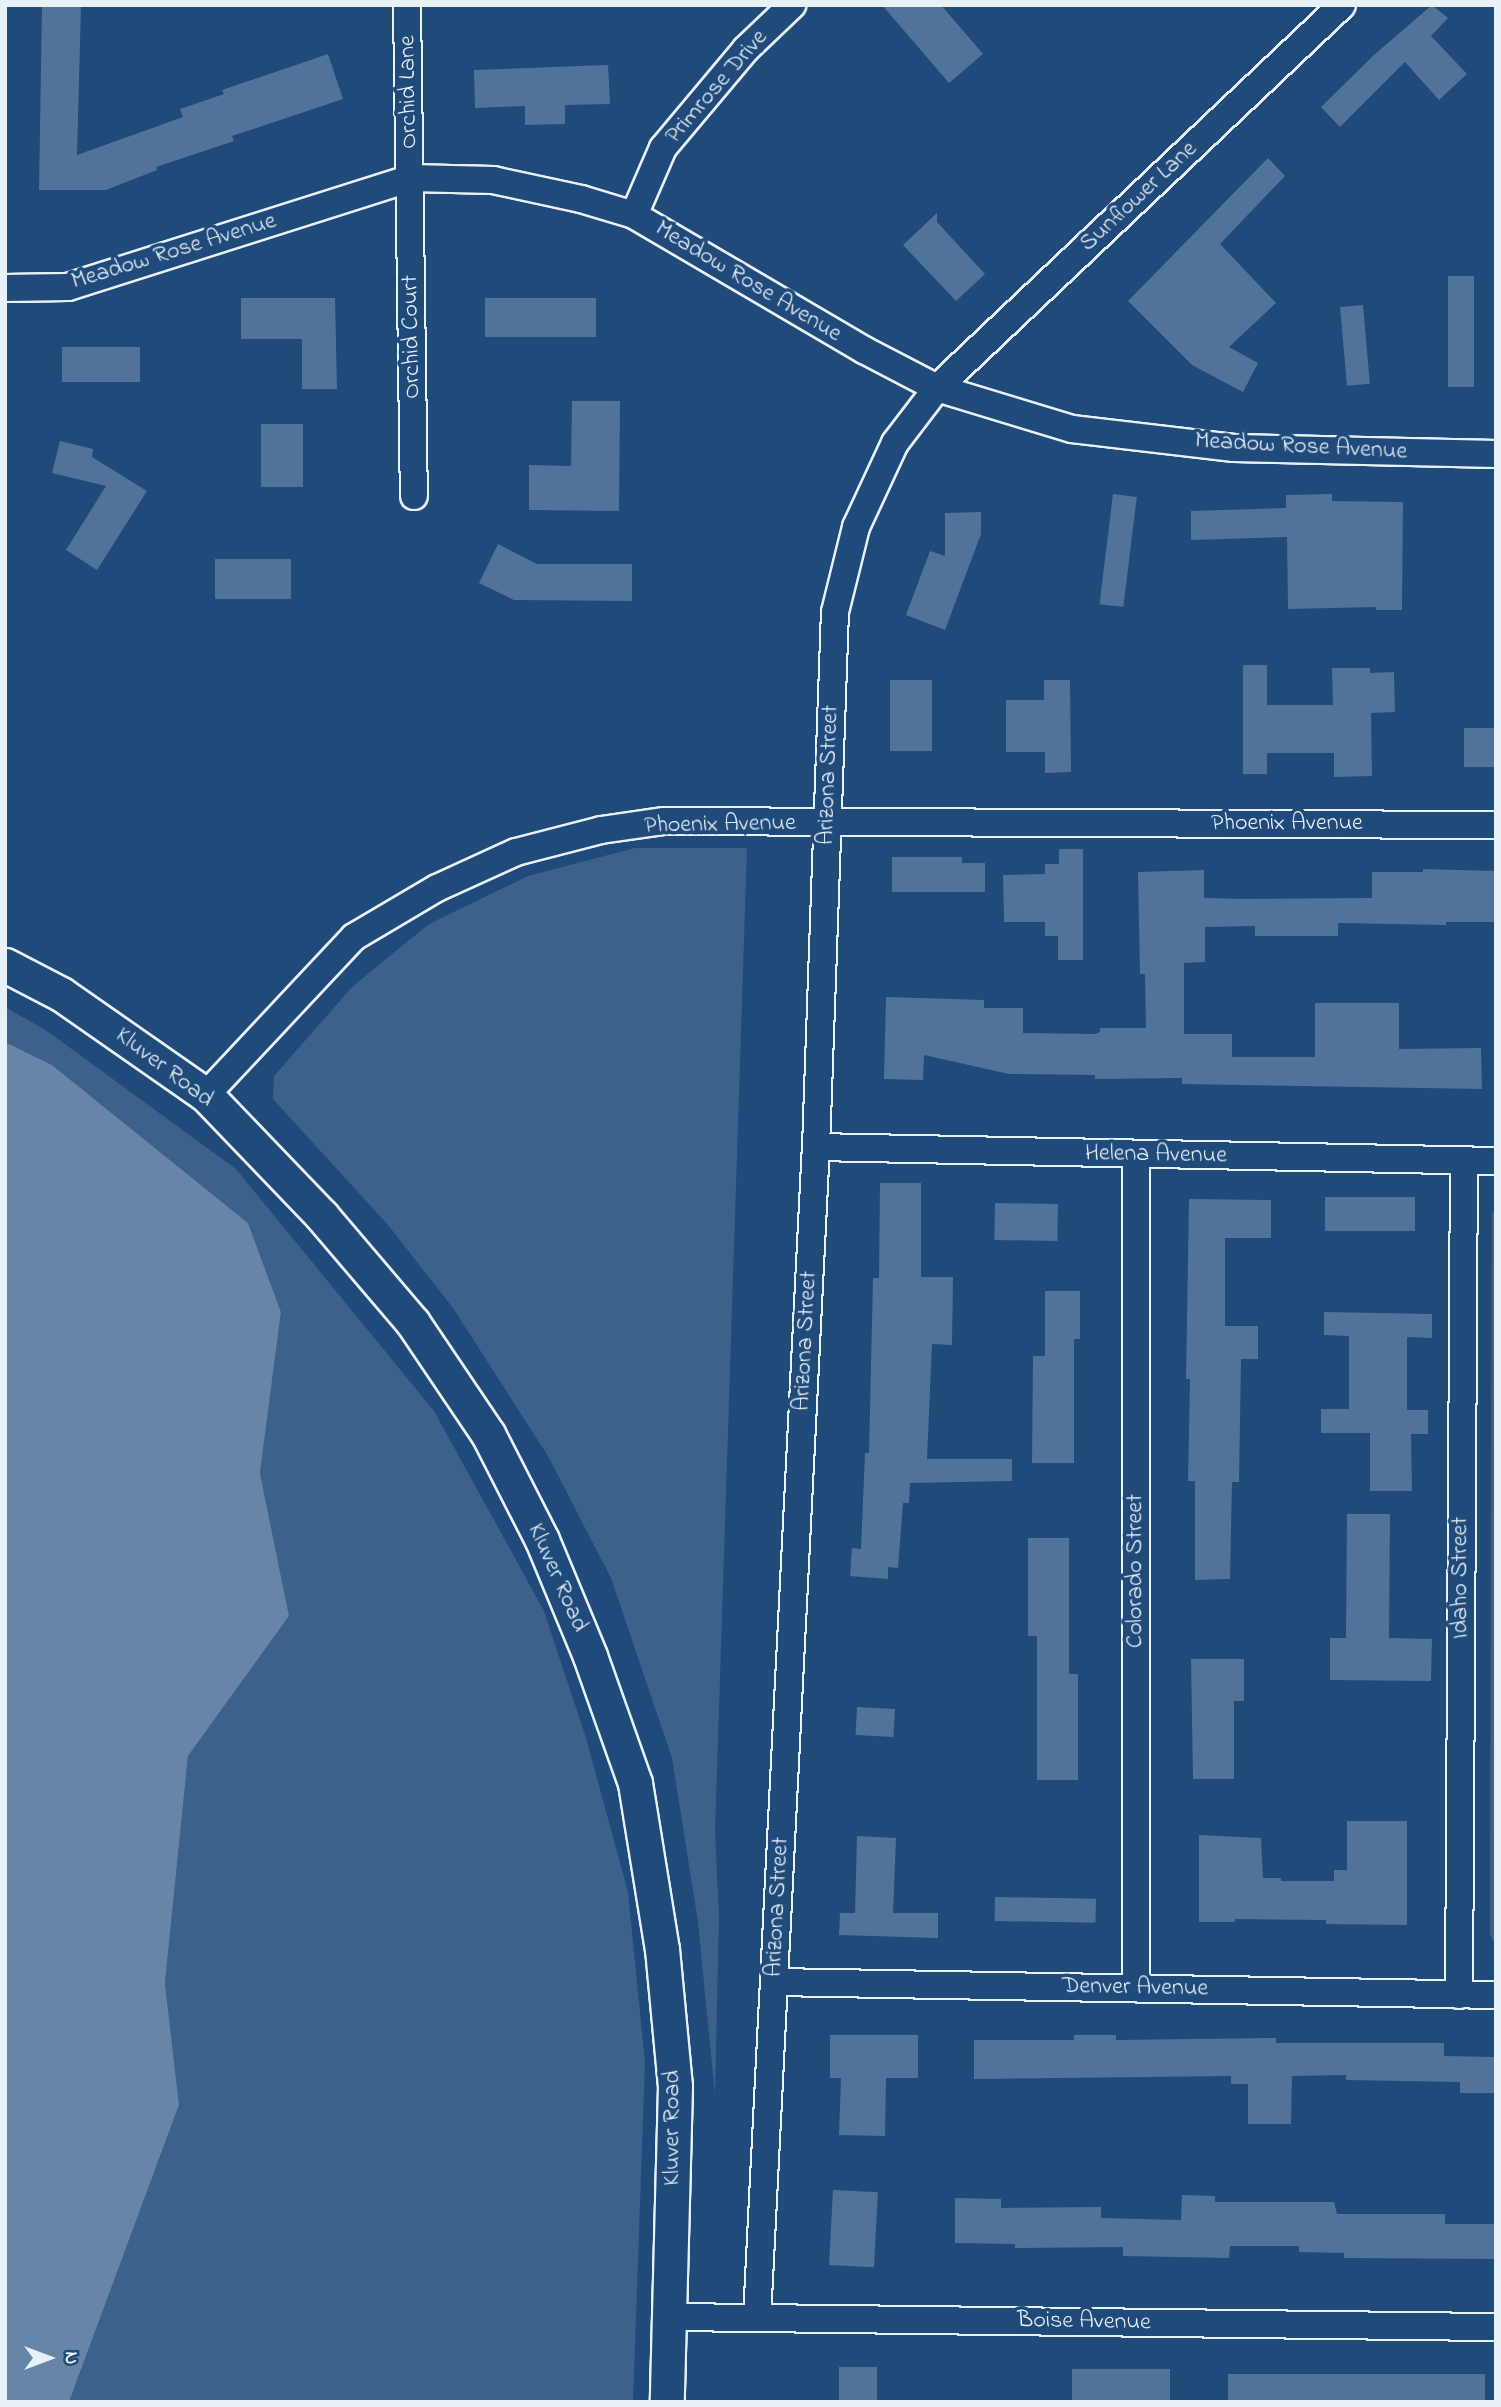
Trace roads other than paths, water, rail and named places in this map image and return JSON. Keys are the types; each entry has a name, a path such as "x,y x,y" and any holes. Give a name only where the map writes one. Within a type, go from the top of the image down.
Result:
{"street":[{"name":"Orchid Lane","path":"407,5 411,178"},
{"name":"Primrose Drive","path":"634,215 663,148 746,49 792,5"},
{"name":"Sunflower Lane","path":"937,388 1342,5"},
{"name":"Meadow Rose Avenue","path":"5,288 68,287 411,178 493,180 581,199 634,215 864,350 937,388 1072,429 1234,448 1496,454"},
{"name":"Orchid Court","path":"411,178 414,496"},
{"name":"Arizona Street","path":"757,2318 816,1147 835,611 853,539 895,443 937,388"},
{"name":"Phoenix Avenue","path":"206,1095 354,937 437,888 516,852 601,830 664,821 827,824 1496,825"},
{"name":"Kluver Road","path":"5,965 61,994 206,1095 322,1216 413,1323 488,1434 542,1540 590,1656 635,1783 662,1949 675,2086 672,2317 667,2402"},
{"name":"Helena Avenue","path":"816,1147 1496,1161"},
{"name":"Colorado Street","path":"1136,1155 1136,1987"},
{"name":"Idaho Street","path":"1459,1995 1464,1161"},
{"name":"Denver Avenue","path":"775,1982 1496,1995"},
{"name":"Boise Avenue","path":"672,2317 1496,2327"}]}
